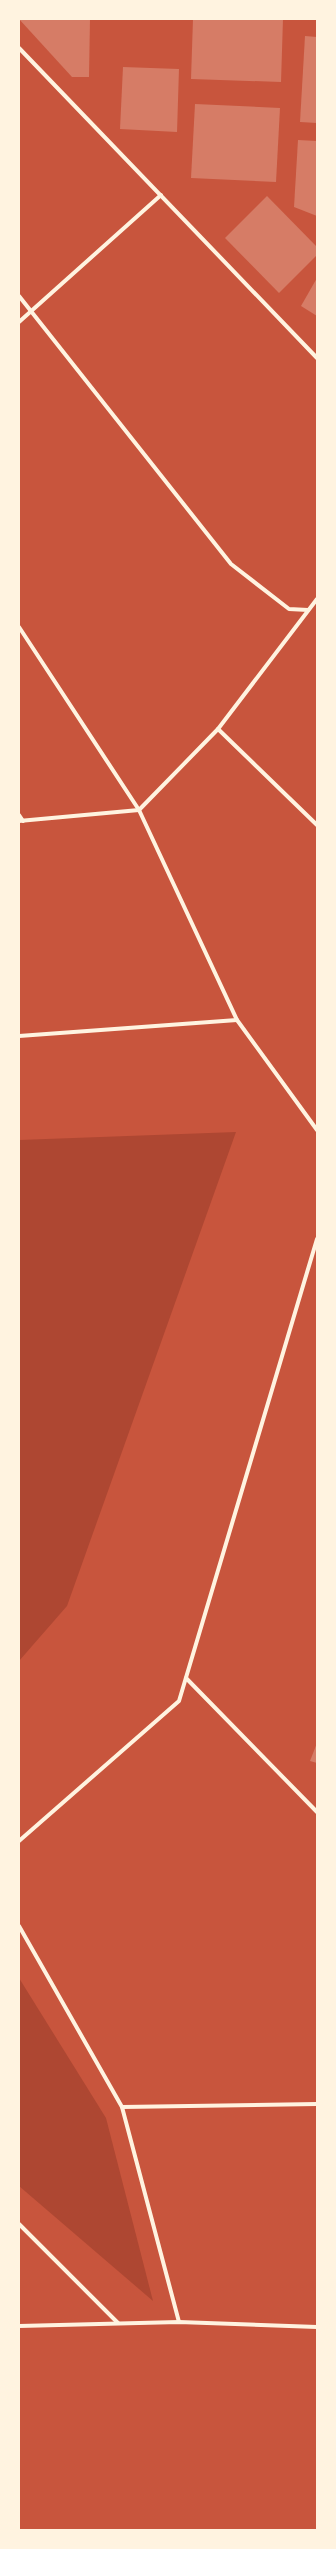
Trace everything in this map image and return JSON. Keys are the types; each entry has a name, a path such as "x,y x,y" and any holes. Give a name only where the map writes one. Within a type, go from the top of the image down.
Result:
{"street":[{"path":"19,48 317,358"},
{"path":"19,322 161,195"},
{"path":"19,296 231,564 290,609 308,610"},
{"path":"19,815 21,821 140,810 218,730 317,599"},
{"path":"19,627 140,810 237,1020 317,1130"},
{"path":"218,730 317,825"},
{"path":"19,1036 237,1020"},
{"path":"19,1841 179,1701 317,1239"},
{"path":"186,1678 317,1812"},
{"path":"19,1926 122,2107 179,2322"},
{"path":"122,2107 317,2104"},
{"path":"19,2224 118,2323"},
{"path":"19,2326 179,2322 317,2327"}],"shaded area":[{"path":"236,1132 67,1606 19,1661 19,1140"},
{"path":"19,1978 106,2118 153,2301 19,2186"}],"building":[{"path":"19,19 90,19 89,77 72,77"},
{"path":"193,19 283,19 281,82 191,79"},
{"path":"305,36 317,37 317,123 300,122"},
{"path":"123,67 179,69 177,132 120,129"},
{"path":"195,104 280,108 276,182 191,178"},
{"path":"298,140 317,141 317,216 294,207"},
{"path":"267,196 317,247 317,255 279,293 225,238"},
{"path":"317,278 317,316 301,306"},
{"path":"317,1743 317,1763 310,1761"}]}
